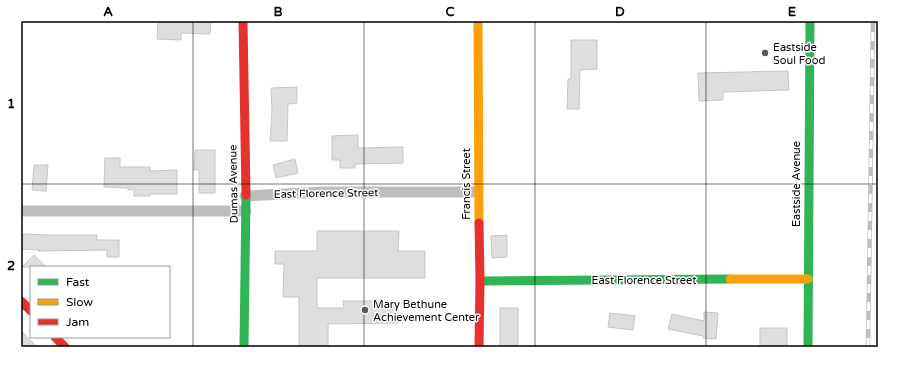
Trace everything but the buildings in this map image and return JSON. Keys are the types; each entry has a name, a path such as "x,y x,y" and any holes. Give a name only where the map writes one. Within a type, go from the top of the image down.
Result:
{"street":[{"name":"Dumas Avenue","path":"243,21 246,211 244,347"},
{"name":"Francis Street","path":"478,21 478,192 480,281 479,347"},
{"name":"Eastside Avenue","path":"808,347 810,21"},
{"name":"East Florence Street","path":"245,196 326,192 478,192"},
{"path":"21,211 246,211"},
{"name":"East Florence Street","path":"480,281 808,279"},
{"path":"21,300 30,310"},
{"path":"57,338 65,347"}],"railway":[{"path":"868,347 873,21"}],"traffic: fast":[{"path":"808,347 810,21"},
{"path":"244,347 246,195"},
{"path":"480,281 730,279"}],"traffic: slow":[{"path":"478,21 479,223"},
{"path":"730,279 808,279"}],"traffic: jam":[{"path":"243,21 246,195"},
{"path":"479,223 479,347"},
{"path":"21,301 30,310"},
{"path":"56,338 65,347"}],"place":[{"name":"Eastside Soul Food","path":"765,53"},
{"name":"Mary Bethune Achievement Center","path":"365,310"}]}
